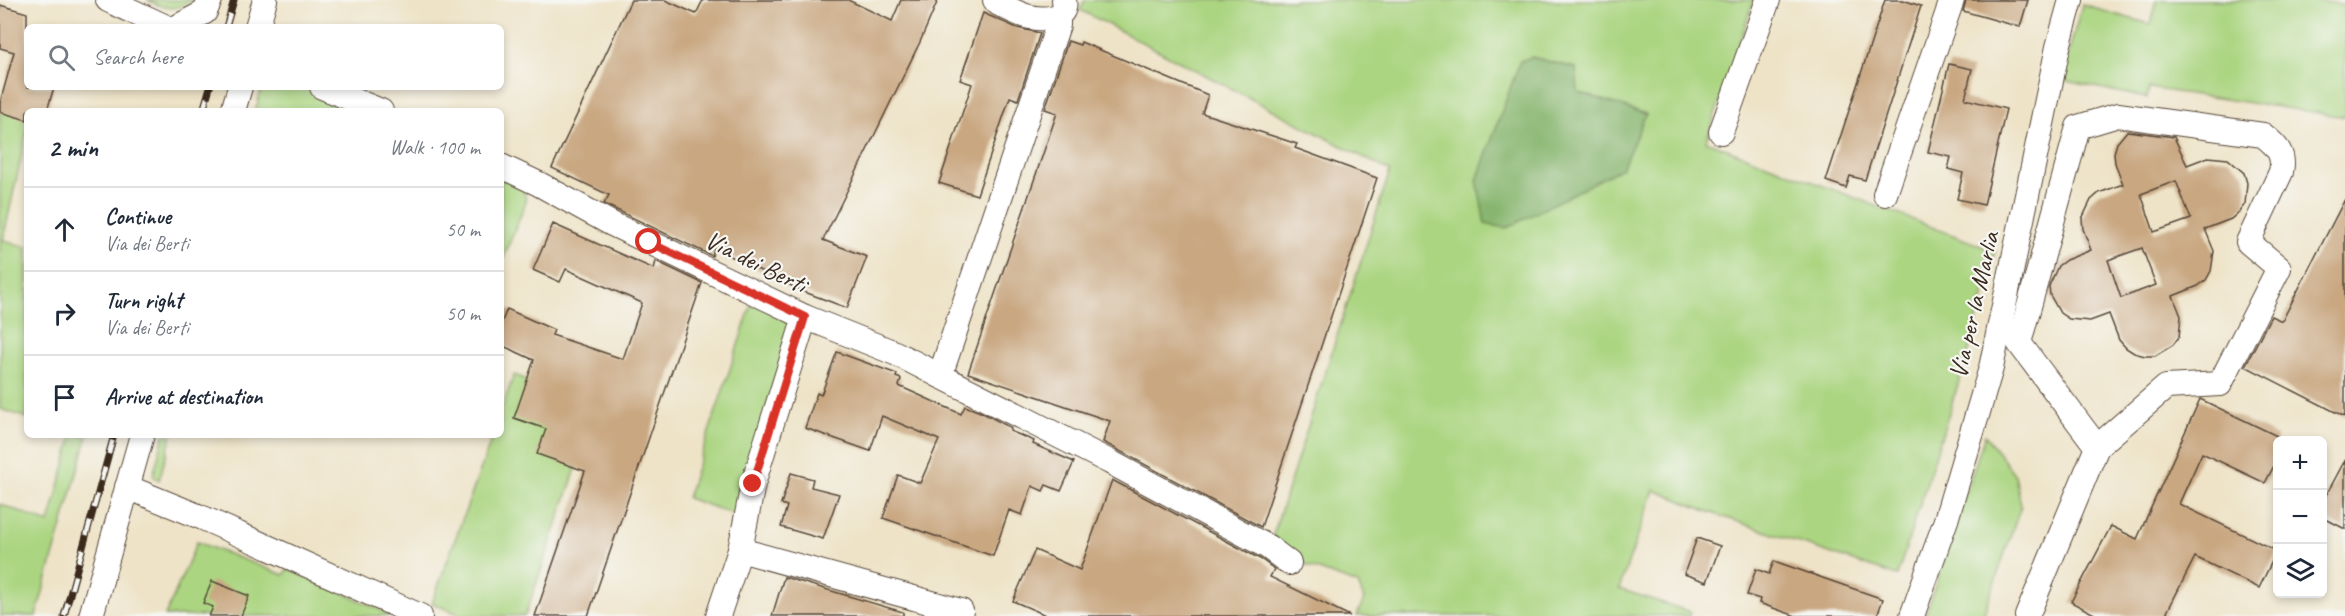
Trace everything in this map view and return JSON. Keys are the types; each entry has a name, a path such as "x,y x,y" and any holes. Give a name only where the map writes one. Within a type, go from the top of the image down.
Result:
{"street":[{"path":"108,0 160,24"},
{"path":"183,24 205,12 210,0"},
{"path":"258,24 265,0"},
{"path":"940,376 1058,25 1061,8 1029,17 995,0"},
{"path":"1721,132 1768,0"},
{"path":"1885,194 1952,0"},
{"name":"Via per la Marlia","path":"1912,616 1946,520 1991,368 2058,47 2071,0"},
{"path":"234,108 239,90"},
{"path":"329,90 374,108"},
{"path":"2027,616 2097,447 2166,387 2220,384 2278,268 2247,242 2281,172 2283,160 2277,147 2263,135 2118,115 2078,127 2019,343 2097,447"},
{"name":"Via dei Berti","path":"504,168 612,224 805,317 753,484 726,614"},
{"path":"805,317 895,353 1110,462 1268,547 1289,562"},
{"path":"91,616 141,438"},
{"path":"127,487 203,518 420,616"},
{"path":"740,550 961,611 960,616"}],"green space":[{"path":"147,0 193,0 176,8 170,8"},
{"path":"1085,0 1754,0 1706,141 1995,251 1969,350 1897,576 1709,512 1654,490 1619,589 1691,612 1690,616 1357,616 1364,599 1358,584 1308,566 1273,535 1390,171 1080,10","holes":["1531,57 1576,68 1577,92"]},
{"path":"2156,0 2313,0 2345,5 2345,117 2149,88 2147,98 2061,80 2082,5 2150,24"},
{"path":"1531,57 1576,68 1578,92 1646,114 1622,168 1507,228 1485,224 1477,180 1520,61"},
{"path":"261,90 310,90 350,108 256,108"},
{"path":"0,96 32,107 24,108 24,145 3,240 24,246 24,417 0,409"},
{"path":"504,174 522,186 526,202 504,257"},
{"path":"753,300 780,315 787,326 790,343 739,516 687,498"},
{"path":"514,375 598,405 525,616 463,616 432,603 492,438 504,438 504,403"},
{"path":"1985,435 2015,475 2021,506 1983,616 1925,616"},
{"path":"72,438 87,438 36,616 0,616 0,504 49,523"},
{"path":"163,438 171,438 159,480 153,476"},
{"path":"197,542 284,575 288,569 395,616 165,616"}],"building":[{"path":"631,0 665,0 696,14 703,0 848,0 892,21 901,0 938,0 920,42 823,240 867,257 847,308 802,291 714,248 712,256 604,204 609,195 552,168"},
{"path":"1885,0 1903,0 1921,6 1865,180 1850,176 1846,188 1826,181"},
{"path":"1966,0 2028,0 2020,27 1963,11"},
{"path":"0,5 27,13 27,24 24,24 24,90 53,90 48,108 24,108 24,119 0,112 0,103 14,52 0,48"},
{"path":"983,13 1017,28 1040,33 1018,100 1010,97 977,195 939,183 972,84 960,80"},
{"path":"1068,41 1080,45 1081,42 1208,95 1202,113 1297,144 1295,148 1377,178 1261,527 1103,442 1110,421 968,373 1057,113 1045,109"},
{"path":"1949,64 1972,69 1965,99 2006,109 1984,205 1957,199 1963,173 1948,169 1951,157 1928,152"},
{"path":"2127,131 2174,137 2187,165 2208,157 2228,159 2244,173 2247,183 2245,204 2239,212 2231,219 2205,229 2214,251 2211,271 2206,280 2198,286 2173,296 2181,316 2179,337 2173,345 2155,356 2134,353 2126,348 2119,340 2109,314 2090,321 2069,319 2060,313 2050,295 2049,286 2058,266 2066,260 2091,250 2083,229 2082,219 2091,200 2099,193 2123,184 2115,163 2114,153 2117,143","holes":["2176,181 2191,219 2154,232 2141,194","2142,248 2156,285 2121,298 2108,260"]},
{"path":"2345,199 2345,417 2245,366 2271,316 2282,321"},
{"path":"553,224 654,269 656,261 702,283 588,616 535,616 585,471 537,454 546,429 514,418 534,360 504,346 504,316 507,309 554,330 552,335 623,359 642,303 566,269 560,282 533,270"},
{"path":"837,352 897,374 896,377 901,379 899,386 961,414 965,406 983,413 1011,428 1010,431 1034,441 1033,444 1074,462 1061,491 1046,485 1043,491 1032,486 1022,515 1009,510 993,556 883,518 898,475 920,483 939,440 882,416 870,451 805,428 817,393 821,395"},
{"path":"2200,399 2277,436 2273,436 2273,468 2265,483 2202,453 2179,504 2273,549 2273,559 2259,588 2195,557 2165,616 2098,616 2071,602 2111,526 2137,539"},
{"path":"2345,460 2345,529 2327,520 2327,494"},
{"path":"791,473 813,479 811,487 839,494 823,539 781,527 787,506 781,504"},
{"path":"1112,480 1262,560 1274,569 1270,577 1350,616 1048,616 1013,601 1035,550 1080,570"},
{"path":"1697,538 1720,546 1707,582 1684,574"},
{"path":"1774,561 1883,599 1877,616 1796,616 1759,603 1760,599 1747,595 1756,569 1769,574"},
{"path":"784,577 903,612 903,616 772,616"},
{"path":"212,581 249,596 241,616 209,616 213,607 203,603"}],"railway":[{"path":"227,24 234,0"},
{"path":"204,108 209,90"},
{"path":"64,616 113,438"}],"route":[{"path":"649,242 805,317 753,484"}]}
